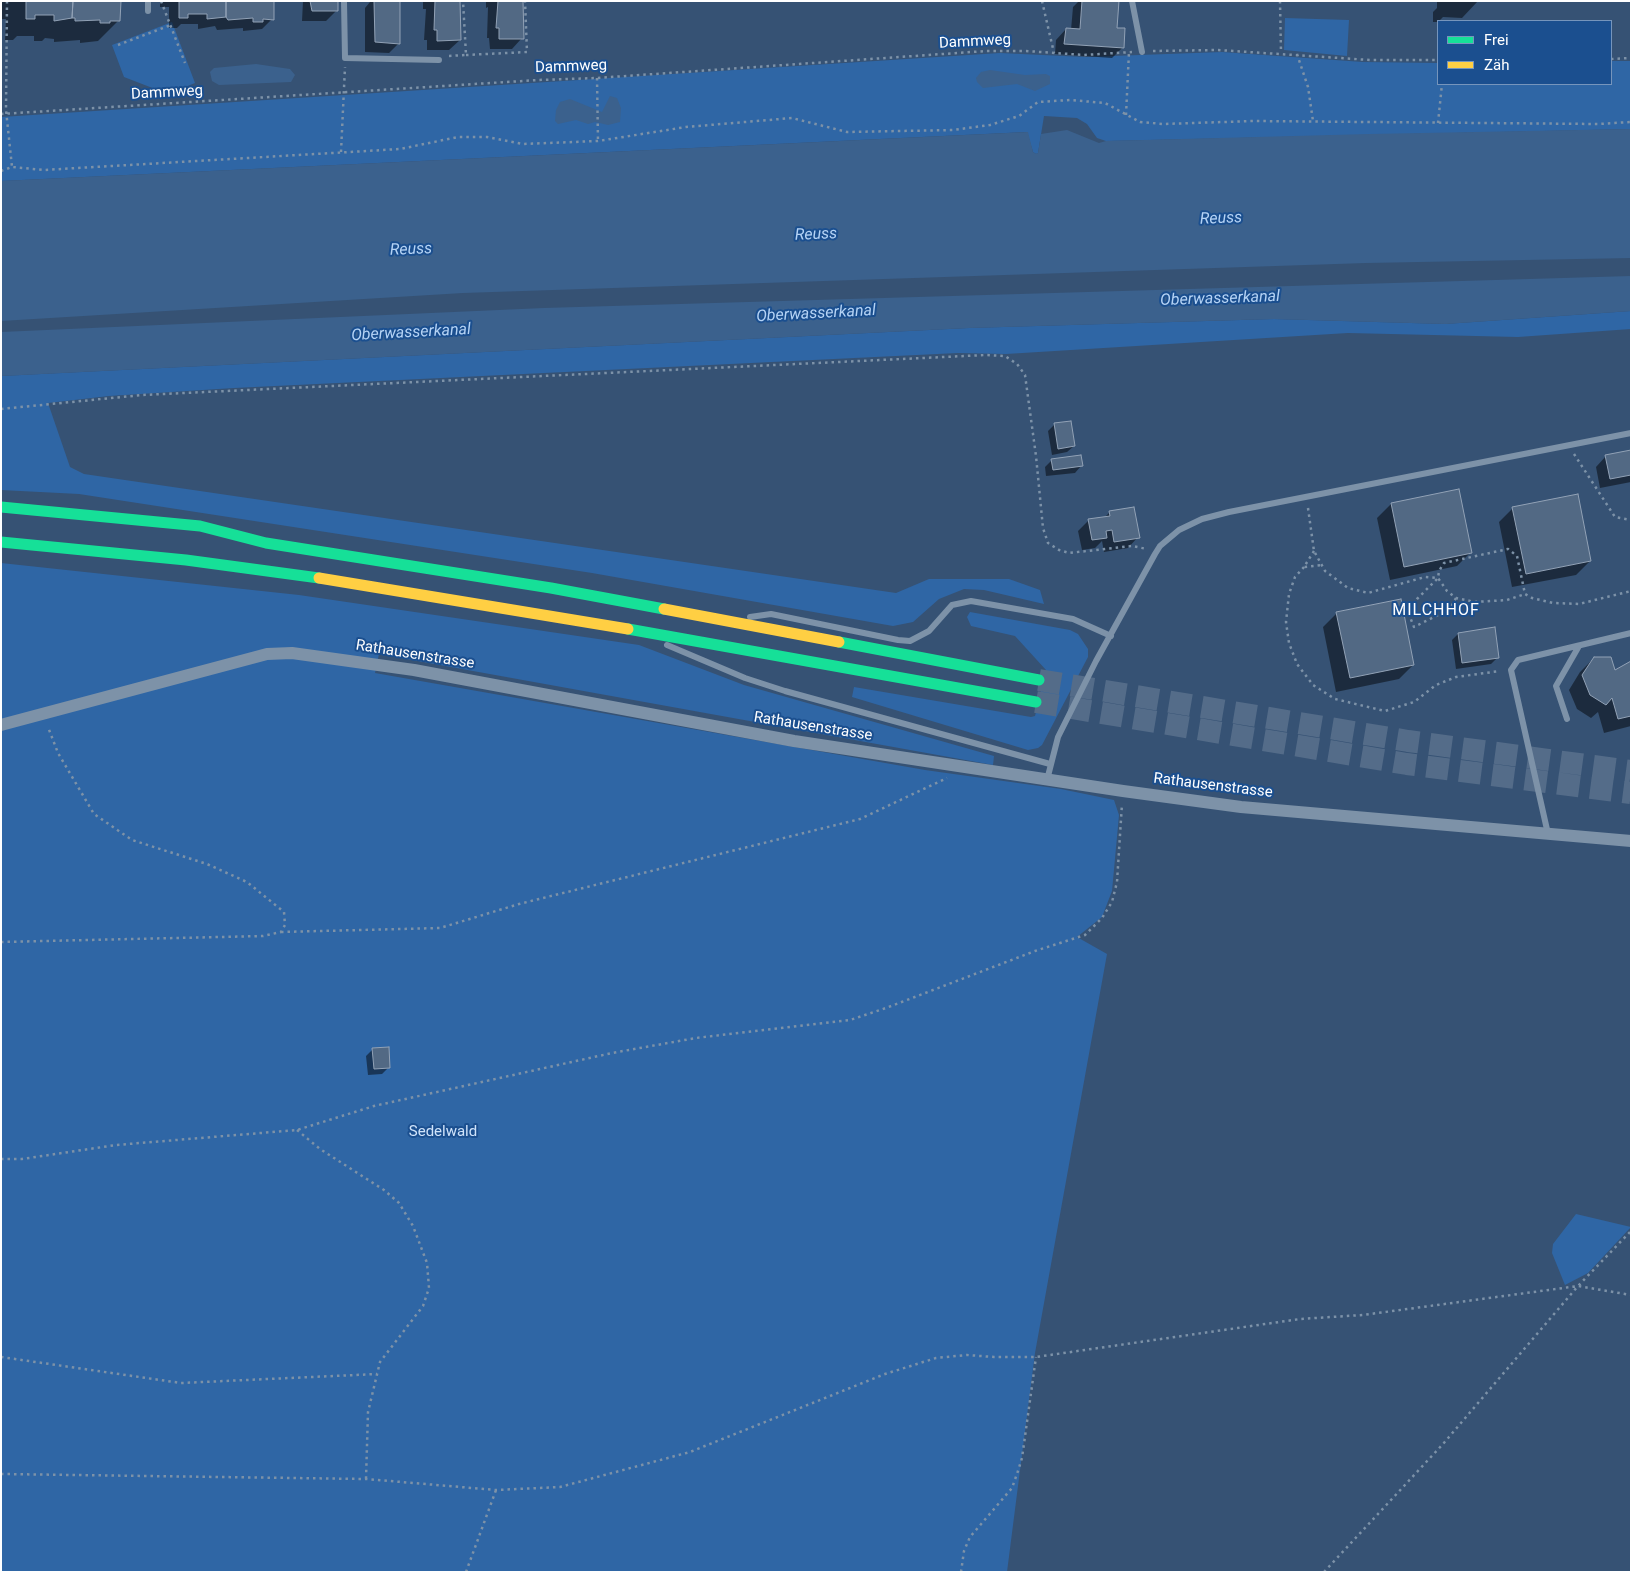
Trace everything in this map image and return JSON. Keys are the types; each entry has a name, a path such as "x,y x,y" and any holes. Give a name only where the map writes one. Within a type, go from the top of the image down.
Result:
{"highway":[{"path":"1,507 200,526 266,543 487,577 728,620 1039,680"},
{"path":"1,518 149,533"},
{"path":"205,540 266,543"},
{"path":"1,542 186,560 308,576 635,629 1036,702"}],"street":[{"name":"Rathausenstrasse","path":"1,725 267,654 292,653 414,670 794,741 1123,791 1241,807 1631,841"}],"lane":[{"path":"148,1 148,11"},
{"path":"344,1 345,58 439,60"},
{"path":"1132,1 1142,52"},
{"path":"1047,780 1058,737 1111,636 1160,546 1179,530 1202,519 1308,496 1631,433"},
{"path":"728,620 771,614 898,640 910,640 929,631 952,605 965,601 1073,620 1111,636"},
{"path":"635,629 694,658 752,681 1050,764"},
{"path":"1548,834 1511,670 1518,660 1631,633"},
{"path":"1567,719 1556,686 1579,646"}],"path":[{"path":"7,1 7,114 12,167"},
{"path":"161,1 185,63"},
{"path":"463,1 466,55"},
{"path":"439,60 442,56 528,52 525,1"},
{"path":"1042,1 1054,53"},
{"path":"1280,1 1281,53"},
{"path":"118,45 171,25"},
{"name":"Dammweg","path":"1,114 597,78 986,51 1084,54 1218,50 1370,60 1437,60"},
{"path":"1126,115 1129,52"},
{"path":"1297,54 1308,87 1313,121"},
{"path":"341,152 345,58"},
{"path":"1612,59 1631,58"},
{"path":"597,78 598,141"},
{"path":"1438,123 1442,85"},
{"path":"1,171 12,167 44,170 400,149 458,137 487,137 523,144 598,141 686,127 792,118 847,132 953,130 990,124 1020,116 1038,102 1070,100 1105,103 1140,122 1163,124 1313,121 1598,124 1631,122"},
{"path":"1,409 142,395 986,355 1005,356 1017,364 1024,375 1036,456 1043,528 1048,543 1058,550 1069,553 1140,546 1155,554"},
{"path":"1572,446 1573,453 1606,506 1615,517 1631,520"},
{"path":"1308,496 1309,524 1314,551 1325,571 1348,588 1368,593 1424,577 1438,578"},
{"path":"1456,598 1450,609 1414,628 1408,612 1417,599 1438,578 1439,571 1444,563 1508,549 1517,556 1526,594 1532,598 1553,603 1579,604 1631,591"},
{"path":"1314,551 1304,567 1295,576 1289,594 1286,622 1289,643 1297,664 1313,685 1335,699 1385,711 1414,702 1436,685 1456,677 1511,670"},
{"path":"1304,567 1322,566"},
{"path":"1438,578 1446,590 1456,598 1475,602 1508,600 1526,594"},
{"path":"44,714 58,753 94,814 132,840 207,864 247,882 284,912 285,925 282,932"},
{"path":"1,942 263,936 282,932 440,928 519,904 860,819 969,768"},
{"path":"1,1159 22,1159 116,1145 297,1130 374,1106 612,1053 696,1038 850,1020 1035,951 1085,935 1102,918 1112,902 1117,882 1123,791"},
{"path":"297,1130 320,1149 384,1190 399,1203 414,1226 427,1263 428,1288 422,1306 380,1362 368,1412 366,1479"},
{"path":"1324,1572 1475,1409 1578,1286 1631,1231"},
{"path":"1,1474 366,1479 496,1490 560,1487 690,1452 885,1374 936,1358 967,1354 994,1357 1036,1357 1300,1319 1363,1315 1578,1286 1631,1295"},
{"path":"961,1572 964,1551 970,1537 1012,1488 1018,1471 1022,1458 1036,1357"},
{"path":"1,1358 182,1383 377,1374"},
{"path":"466,1572 496,1490"}],"green space":[{"path":"1285,18 1349,20 1347,56 1284,50"},
{"path":"172,22 195,83 168,94 124,77 112,45"},
{"path":"1222,52 1363,62 1437,63 1437,85 1612,85 1612,61 1631,61 1631,129 1106,141 1097,138 1087,124 1077,118 1044,116 1038,153 1036,154 1033,152 1027,132 1,181 1,117 1000,53 1085,57"},
{"path":"1631,311 1631,329 1518,337 1348,333 1006,354 958,353 234,388 109,396 48,403 70,467 84,474 896,593 929,579 1009,579 1040,590 1044,604 984,590 964,589 939,599 913,622 893,626 592,573 79,494 1,490 1,376 969,328 1274,319 1445,324"},
{"name":"Sedelwald","path":"1,563 299,595 639,645 744,685 994,756 993,765 379,654 375,673 925,770 1061,789 1114,800 1119,815 1112,891 1102,917 1077,937 1107,954 1035,1353 1007,1572 1,1572"},
{"path":"970,612 1070,630 1078,634 1088,649 1088,657 1042,745 1038,748 1028,750 852,697 854,687 1031,717 1035,716 1046,670 1015,636 971,626 967,617"},
{"path":"1576,1214 1631,1227 1588,1273 1565,1285 1552,1253 1553,1244"}],"water":[{"path":"256,64 290,69 295,75 291,82 219,85 212,81 210,72 214,68"},
{"path":"990,70 1025,75 1046,74 1050,76 1050,84 1035,91 1017,84 983,88 976,78 981,72"},
{"path":"610,96 617,98 621,108 620,122 608,125 595,122 588,124 576,120 558,124 555,121 556,110 560,102 570,99 602,112"},
{"name":"Reuss","path":"1631,129 1631,258 1366,263 463,293 1,321 1,181 1028,132 1033,152 1036,154 1038,153 1041,134 1067,130 1099,143 1106,141 1369,134"},
{"name":"Oberwasserkanal","path":"1631,276 1631,311 1445,324 1274,319 969,328 1,376 1,332 544,308"}],"building":[{"path":"26,1 73,1 72,18 54,21 54,15 35,15 35,19 26,19"},
{"path":"73,1 121,1 120,21 100,23 100,20 75,21 75,18 72,18"},
{"path":"179,1 226,1 226,17 207,19 207,14 188,14 188,18 179,18"},
{"path":"226,1 274,1 274,20 263,19 263,22 253,22 253,18 228,20 226,17"},
{"path":"310,1 338,1 338,11 312,11"},
{"path":"374,1 400,1 400,44 375,42"},
{"path":"435,1 460,1 461,40 437,41 437,30 434,30"},
{"path":"498,1 523,1 524,39 499,39 499,28 496,28"},
{"path":"1082,1 1119,1 1117,28 1125,28 1124,48 1064,44 1066,28 1080,29"},
{"path":"1071,421 1075,446 1058,449 1054,423"},
{"path":"1631,450 1631,475 1610,479 1605,455"},
{"path":"1081,455 1083,466 1053,470 1051,459"},
{"path":"1459,489 1472,553 1404,567 1391,503"},
{"path":"1578,494 1591,561 1526,574 1512,507"},
{"path":"1134,507 1140,538 1114,542 1112,530 1106,531 1107,538 1092,540 1088,519 1110,516 1109,511"},
{"path":"1401,599 1414,665 1350,678 1336,612"},
{"path":"1495,627 1499,658 1462,663 1458,633"},
{"path":"1594,657 1611,657 1615,670 1631,661 1631,716 1618,719 1612,698 1606,705 1590,695 1582,675"},
{"path":"389,1047 390,1068 374,1069 372,1048"}],"tunnel":[{"path":"1039,680 1408,741 1631,771"},
{"path":"1036,702 1407,764 1631,793"}],"traffic: fast":[{"path":"1,507 200,526 266,543 551,588 664,609"},
{"path":"1,542 186,560 319,578"},
{"path":"628,629 1036,702"},
{"path":"839,642 1039,680"}],"traffic: slow":[{"path":"319,578 628,629"},
{"path":"664,609 839,642"}],"district":[{"name":"MILCHHOF","path":"1436,611"}]}
